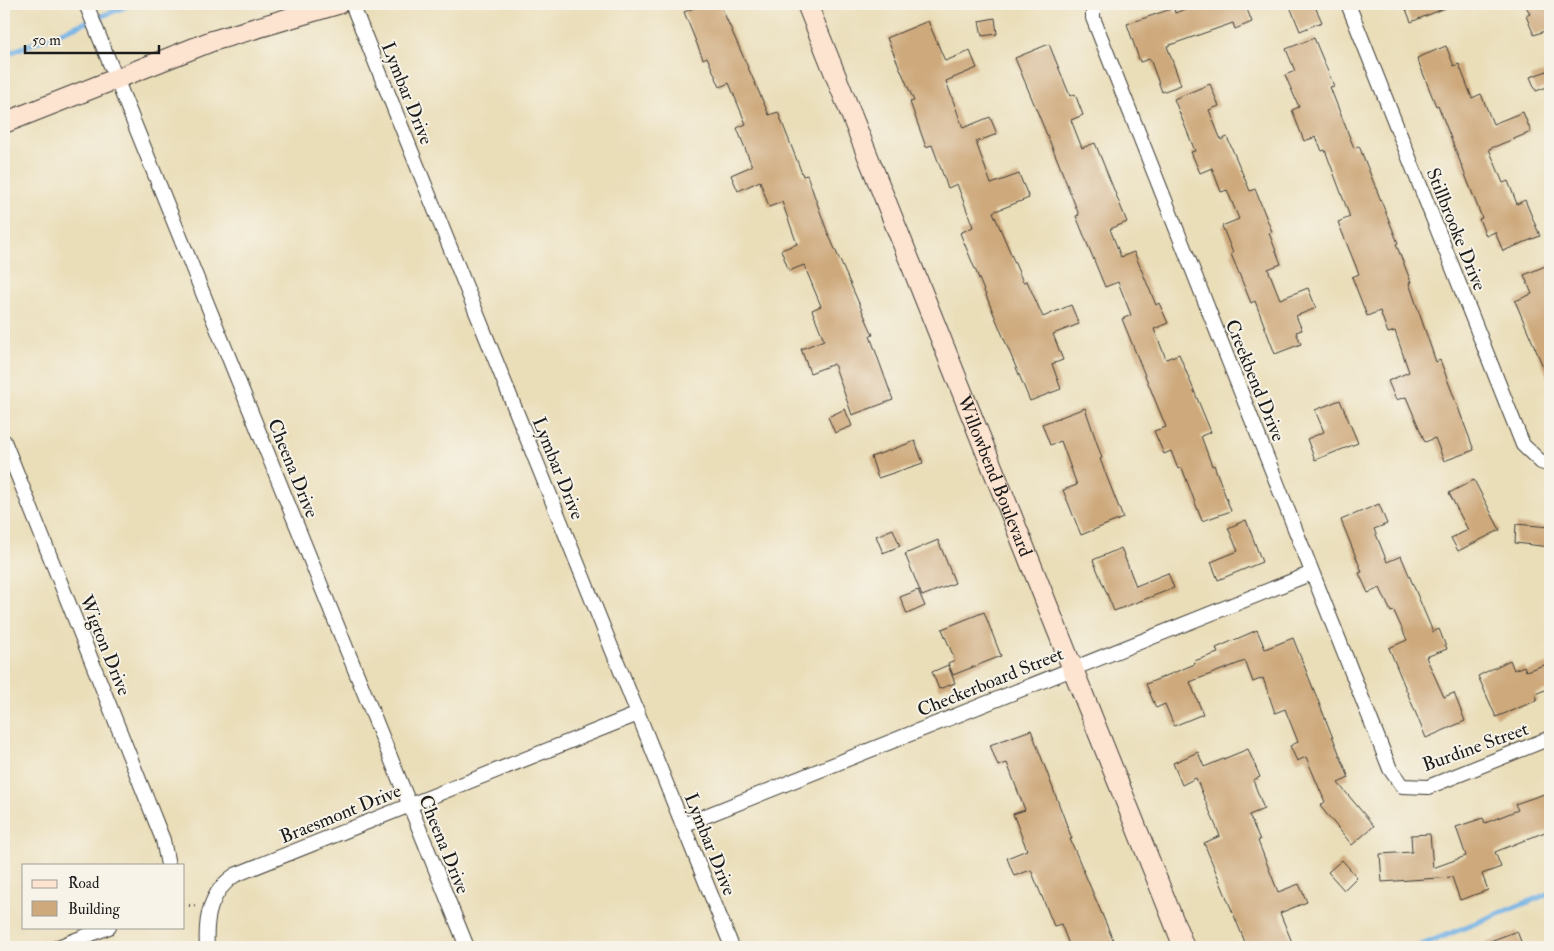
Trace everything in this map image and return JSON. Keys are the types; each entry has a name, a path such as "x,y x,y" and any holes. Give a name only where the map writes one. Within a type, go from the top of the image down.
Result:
{"main road":[{"path":"4,123 116,77 212,41 338,4"},
{"name":"Willowbend Boulevard","path":"807,4 1184,947"}],"street":[{"name":"Cheena Drive","path":"86,4 467,947"},
{"name":"Lymbar Drive","path":"352,4 732,947"},
{"name":"Creekbend Drive","path":"1093,4 1093,18 1390,769"},
{"name":"Stillbrooke Drive","path":"1348,4 1523,445 1546,464"},
{"name":"Wigton Drive","path":"4,441 163,840 168,864"},
{"name":"Checkerboard Street","path":"683,825 1312,573"},
{"name":"Braesmont Drive","path":"208,947 206,934 210,908 215,893 223,883 235,875 638,714"},
{"name":"Burdine Street","path":"1390,769 1402,786 1428,786 1550,738"},
{"path":"58,947 106,928"}],"building":[{"path":"704,4 720,4 769,115 778,112 803,176 807,175 827,231 873,335 870,336 893,400 852,415 834,364 810,373 801,349 824,340 812,310 821,306 804,265 789,271 781,250 797,244 782,202 769,207 760,181 738,191 731,175 752,166 737,128 746,124 729,83 720,87 707,57 703,59 684,12"},
{"path":"1197,4 1245,4 1252,22 1235,29 1233,23 1167,46 1181,85 1162,92 1150,59 1140,62 1127,24 1174,8 1175,13"},
{"path":"1289,4 1314,4 1322,22 1300,31"},
{"path":"1404,4 1455,4 1411,22"},
{"path":"1525,4 1550,4 1550,29 1534,35 1526,16 1530,14"},
{"path":"995,18 997,34 982,36 979,21"},
{"path":"928,21 945,61 970,51 977,68 946,81 963,128 990,117 997,134 976,142 991,184 1019,174 1029,198 993,212 1023,282 1027,281 1043,317 1071,305 1079,324 1053,334 1063,360 1052,364 1061,389 1030,401 960,233 973,227 957,184 948,188 932,145 926,147 910,102 914,101 887,38"},
{"path":"1314,38 1334,86 1330,87 1354,148 1359,146 1398,243 1396,244 1411,282 1409,283 1436,362 1440,360 1474,450 1444,461 1435,438 1425,442 1406,397 1396,400 1388,381 1409,372 1395,331 1388,333 1380,311 1367,316 1352,277 1359,274 1338,222 1350,217 1325,150 1322,151 1316,137 1304,141 1292,110 1299,107 1285,75 1295,71 1286,49"},
{"path":"1049,44 1070,96 1075,94 1083,115 1071,120 1082,148 1095,143 1127,222 1110,229 1121,257 1134,252 1156,305 1159,303 1168,323 1154,329 1166,359 1179,354 1211,432 1201,436 1231,511 1202,521 1182,468 1178,469 1171,451 1164,454 1154,431 1166,427 1122,319 1131,315 1118,282 1105,287 1076,216 1079,215 1057,159 1015,58"},
{"path":"1446,46 1454,66 1459,64 1472,98 1481,94 1493,124 1523,112 1531,132 1489,149 1503,183 1508,181 1517,204 1525,200 1540,236 1503,251 1495,232 1486,236 1479,219 1482,218 1438,105 1436,106 1417,58"},
{"path":"1550,70 1550,86 1536,91 1530,77"},
{"path":"1210,84 1219,106 1209,110 1221,140 1227,137 1250,191 1255,189 1272,232 1269,233 1281,264 1268,269 1280,299 1308,288 1316,308 1296,316 1302,330 1296,332 1301,344 1275,354 1255,301 1251,303 1222,226 1239,219 1227,190 1221,192 1212,168 1200,173 1191,152 1195,151 1174,99"},
{"path":"1550,264 1550,383 1515,301 1532,294 1524,275"},
{"path":"1340,400 1358,443 1315,460 1307,439 1324,432 1315,410"},
{"path":"1085,408 1102,458 1100,459 1123,518 1081,535 1063,490 1077,485 1061,441 1050,445 1042,424"},
{"path":"845,409 852,426 835,433 828,417"},
{"path":"915,441 923,463 878,478 871,457"},
{"path":"1474,480 1500,530 1458,551 1451,538 1468,530 1449,493"},
{"path":"1379,504 1387,524 1374,529 1387,562 1401,556 1433,632 1439,629 1447,649 1426,657 1444,697 1454,693 1465,721 1426,738 1389,648 1407,640 1394,611 1391,612 1380,588 1368,593 1359,573 1362,572 1341,520"},
{"path":"1246,520 1262,562 1218,580 1211,562 1238,551 1228,528"},
{"path":"1516,524 1550,527 1550,547 1515,543"},
{"path":"893,529 900,546 883,553 876,536"},
{"path":"938,540 955,583 922,596 905,554"},
{"path":"1121,548 1136,586 1168,573 1174,588 1114,611 1093,560"},
{"path":"918,590 925,606 907,614 900,597"},
{"path":"984,612 1001,656 953,675 948,663 955,660 942,629"},
{"path":"1257,630 1265,649 1293,638 1349,778 1338,783 1374,826 1352,845 1320,806 1325,802 1306,757 1297,761 1290,746 1298,742 1285,709 1275,713 1263,678 1253,682 1245,661 1190,682 1203,714 1174,726 1165,704 1156,708 1146,684 1195,664 1194,661 1218,653 1216,648"},
{"path":"1510,660 1514,670 1524,666 1526,671 1550,663 1550,688 1535,694 1538,700 1496,717 1478,676"},
{"path":"948,665 955,683 939,689 932,672"},
{"path":"1031,730 1072,839 1070,839 1116,947 1070,947 1061,924 1054,926 1031,870 1014,876 1007,858 1027,850 1013,814 1025,810 1007,763 998,766 990,745"},
{"path":"1248,749 1260,777 1253,780 1264,809 1249,815 1260,840 1258,841 1278,892 1299,884 1307,902 1280,913 1294,947 1247,947 1204,843 1220,836 1196,778 1182,785 1173,763 1198,752 1204,767"},
{"path":"1550,792 1550,830 1495,852 1501,867 1482,874 1488,890 1460,900 1452,877 1382,882 1380,854 1412,852 1411,835 1430,834 1433,868 1466,856 1456,827 1483,818 1485,823 1518,810 1515,804"},
{"path":"1342,860 1357,877 1344,890 1328,872"},
{"path":"1517,931 1523,947 1477,947 1477,946"}],"waterway":[{"path":"4,55 132,4"},
{"path":"1417,947 1550,893"}]}
